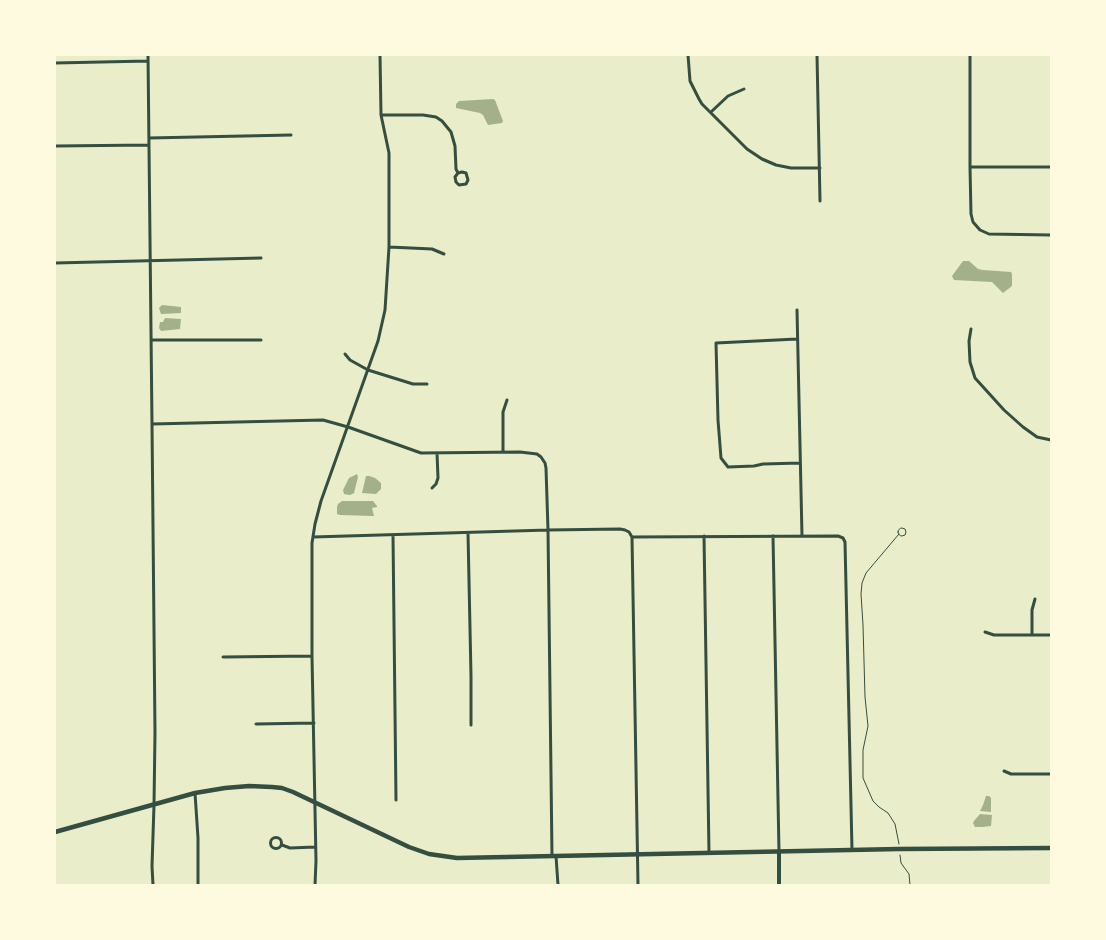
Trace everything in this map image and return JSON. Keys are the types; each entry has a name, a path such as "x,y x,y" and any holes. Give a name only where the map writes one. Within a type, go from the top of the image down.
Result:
{"main road":[{"path":"57,831 196,793 225,788 272,787 293,792 315,801 338,814 419,851 457,858 638,855 709,852 1051,848"}],"street":[{"path":"148,55 152,424 153,885"},
{"path":"315,885 312,656 313,537 321,501 378,341 384,316 389,247 389,153 381,115 380,55"},
{"path":"688,55 689,75 692,87 702,104 747,149 776,166 791,168 820,168"},
{"path":"817,55 820,201"},
{"path":"970,55 970,167 971,214 973,222 980,230 989,234 1051,234"},
{"path":"55,63 148,61"},
{"path":"711,112 728,96 744,89"},
{"path":"381,115 423,115 436,117 442,121 451,132 454,139 456,169 458,173 455,177 456,182 459,185 466,184 468,175 464,172 458,173"},
{"path":"149,138 291,135"},
{"path":"55,146 149,145"},
{"path":"970,167 1051,167"},
{"path":"389,247 432,249 444,254"},
{"path":"55,263 150,262 261,258"},
{"path":"797,310 802,536"},
{"path":"971,328 969,341 970,362 975,378 1004,410 1023,427 1037,436 1051,440"},
{"path":"797,339 716,343 718,420 721,458 728,467 800,463"},
{"path":"151,340 261,340"},
{"path":"345,354 350,360 368,370 413,384 427,384"},
{"path":"504,452 503,412 507,400"},
{"path":"152,424 314,419 330,421 348,426 421,453 504,452 530,453 537,454 540,457 545,463 546,468 554,856 558,885"},
{"path":"432,488 436,484 438,478 437,453"},
{"path":"313,537 548,530 620,529 629,532 632,537 638,885"},
{"path":"468,533 471,725"},
{"path":"393,535 396,800"},
{"path":"704,536 709,852"},
{"path":"773,536 779,885"},
{"path":"632,537 838,536 843,538 845,548 852,850"},
{"path":"1032,635 1032,610 1035,599"},
{"path":"985,632 994,635 1051,635"},
{"path":"223,657 312,656"},
{"path":"256,724 314,722"},
{"path":"1004,771 1011,774 1051,774"},
{"path":"196,793 198,885"},
{"path":"282,845 290,848 315,847"}],"path":[{"path":"899,534 904,536 906,533 905,529 899,529 899,534 890,547 866,573 862,583 861,594 864,625 865,697 868,726 863,750 863,778 873,801 888,813 895,824 901,863 909,874 910,885"}],"shaded area":[{"path":"495,100 503,121 502,123 488,125 483,115 480,113 456,108 456,104 459,101"},
{"path":"963,261 969,261 978,269 1011,272 1012,286 1003,293 992,282 954,280 952,276"},
{"path":"162,305 181,307 181,313 161,314 159,308"},
{"path":"165,318 181,319 180,329 161,331 159,328 160,322 163,322"},
{"path":"357,474 358,477 354,493 350,495 344,494 343,490 349,478"},
{"path":"366,476 375,478 381,483 381,489 376,494 362,493"},
{"path":"342,501 373,501 377,507 372,508 374,516 340,515 337,514 337,507"},
{"path":"986,796 991,798 991,812 980,811"},
{"path":"980,814 992,815 991,826 975,827 973,823"}]}
